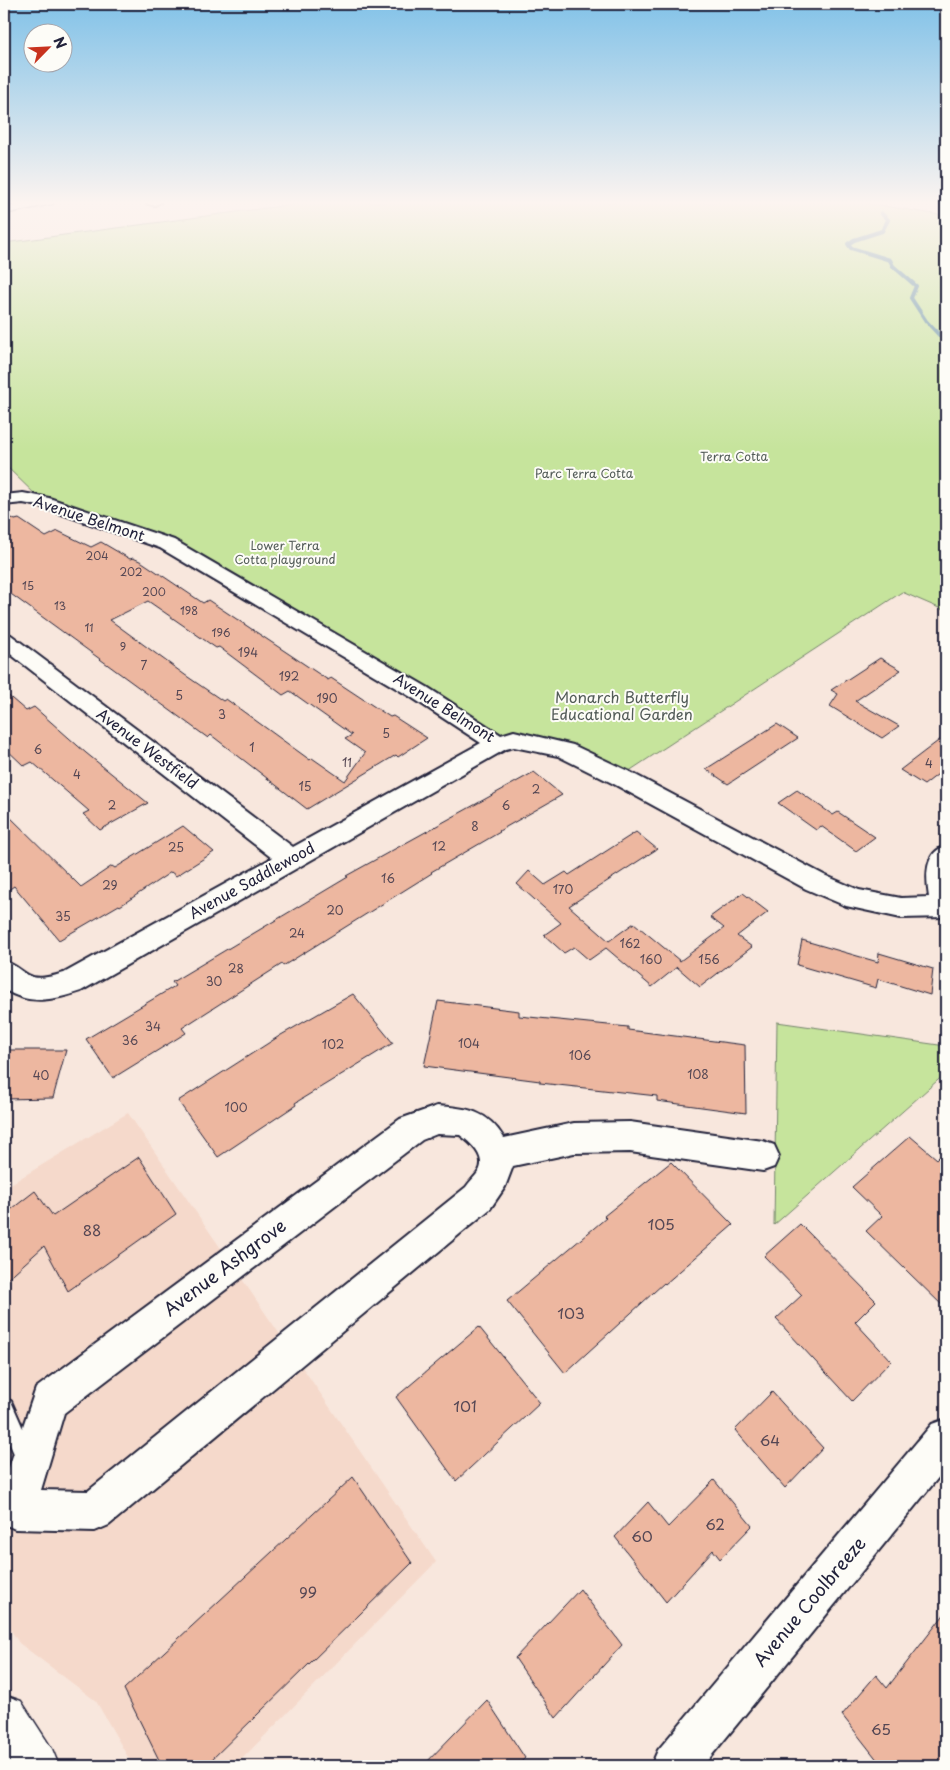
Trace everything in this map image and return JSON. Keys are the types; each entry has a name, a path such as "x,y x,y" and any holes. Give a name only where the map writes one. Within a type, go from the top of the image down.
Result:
{"street":[{"name":"Avenue Belmont","path":"5,500 23,498 43,502 167,544 419,692 498,743 514,739 565,750 620,777 815,882 855,899 901,908 945,906"},
{"name":"Avenue Westfield","path":"4,640 291,859"},
{"name":"Avenue Saddlewood","path":"4,972 12,981 37,991 71,983 498,743"},
{"path":"945,906 940,884 942,859 946,855"},
{"name":"Avenue Ashgrove","path":"437,1120 464,1122 479,1130 490,1142 495,1154 496,1172 478,1198 95,1512 10,1514 29,1464 49,1402 410,1128 437,1120"},
{"path":"495,1154 574,1138 630,1137 763,1156"},
{"name":"Avenue Coolbreeze","path":"674,1766 946,1438"},
{"path":"4,1718 35,1766"}],"lane":[{"path":"4,1408 29,1464"}],"shaded area":[{"path":"128,1113 436,1562 235,1766 133,1766 96,1701 19,1643 4,1619 4,1188"}],"green space":[{"name":"Terra Cotta","path":"4,285 946,285 946,611 902,592 620,777 565,750 498,743 167,544 43,502 4,464"},
{"path":"777,1022 946,1046 946,1073 774,1225"}],"building":[{"path":"4,513 15,520 19,519 46,537 58,531 91,547 101,542 130,559 133,558 142,562 203,603 208,600 328,680 331,678 390,717 393,716 427,738 398,757 396,755 307,809 211,735 208,738 4,589","holes":["148,601 216,648 219,647 283,695 290,691 352,735 345,739 365,753 345,781 312,758 310,760 226,699 223,701 185,675 110,620"]},
{"path":"880,658 901,670 855,701 899,726 882,738 830,706 838,694 831,690"},
{"path":"4,692 26,711 34,707 86,753 148,803 100,830 83,814 89,811 32,762 24,766 4,747"},
{"path":"777,724 798,738 728,784 706,769"},
{"path":"946,735 946,768 924,785 900,770"},
{"path":"534,772 562,795 431,872 283,966 282,964 182,1028 186,1033 113,1078 86,1039 175,986 172,982 348,877 346,876"},
{"path":"797,790 833,815 838,812 875,837 856,851 821,826 816,830 778,803"},
{"path":"4,811 81,887 112,866 115,868 183,826 214,852 176,876 171,872 120,906 59,940 14,886 4,893"},
{"path":"636,832 657,849 569,906 609,941 634,923 680,961 724,928 710,917 743,893 768,912 737,936 752,947 700,987 677,967 652,987 606,948 589,960 574,947 564,953 544,935 561,923 517,884 529,871 545,885 566,872 569,875"},
{"path":"802,940 878,962 879,953 933,969 930,995 878,979 876,988 797,965"},
{"path":"353,994 393,1043 295,1103 296,1105 218,1157 178,1101 281,1035"},
{"path":"438,1001 519,1011 519,1016 628,1027 628,1030 745,1045 746,1113 657,1101 657,1096 540,1083 540,1081 424,1066"},
{"path":"4,1050 66,1050 53,1098 4,1099"},
{"path":"910,1136 937,1159 946,1150 946,1309 866,1231 882,1216 852,1187"},
{"path":"139,1157 176,1214 68,1291 44,1246 4,1282 4,1215 35,1191 53,1216"},
{"path":"671,1162 733,1225 664,1283 565,1373 507,1301 606,1218 604,1216"},
{"path":"800,1224 876,1301 855,1322 891,1361 852,1401 776,1319 802,1295 764,1256"},
{"path":"479,1327 540,1403 456,1481 396,1397"},
{"path":"772,1392 823,1448 785,1488 735,1430"},
{"path":"353,1477 412,1563 205,1766 162,1766 124,1689"},
{"path":"714,1480 752,1526 720,1559 713,1550 666,1602 615,1537 648,1502 668,1527"},
{"path":"580,1589 622,1645 556,1718 515,1658"},
{"path":"946,1612 946,1766 882,1766 842,1715 876,1675 887,1688"},
{"path":"487,1700 525,1758 517,1766 423,1766"}],"waterway":[{"path":"914,285 916,286 911,298 926,321 940,336"},
{"path":"939,334 946,340"}],"park label":[{"name":"Parc Terra Cotta","path":"584,474"},
{"name":"Lower Terra Cotta playground","path":"285,553"},
{"name":"Monarch Butterfly Educational Garden","path":"622,706"}]}
